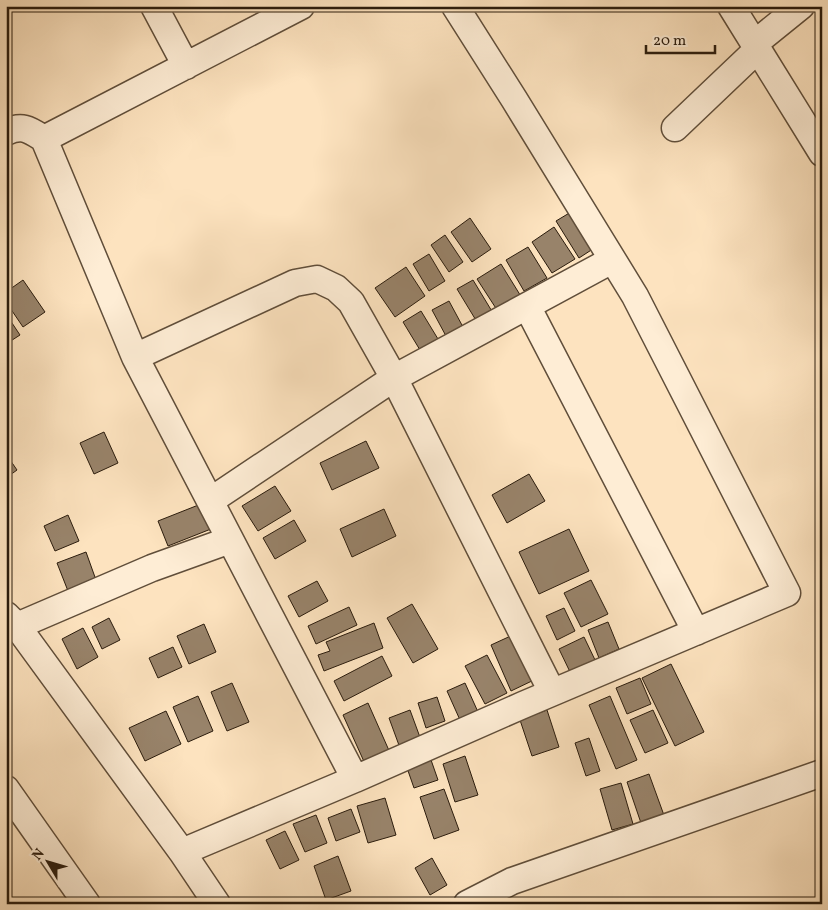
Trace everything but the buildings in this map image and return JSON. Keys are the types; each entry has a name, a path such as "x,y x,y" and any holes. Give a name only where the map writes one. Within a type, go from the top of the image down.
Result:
{"street":[{"path":"154,6 186,66"},
{"path":"44,140 300,6"},
{"path":"182,852 787,593 635,296 455,6"},
{"path":"731,6 822,153"},
{"path":"675,128 756,47 801,6"},
{"path":"6,132 16,127 29,129 44,140 135,357 355,779"},
{"path":"210,500 394,378 612,260"},
{"path":"135,357 295,282 317,279 336,288 350,302 394,378 552,692"},
{"path":"527,306 696,632"},
{"path":"217,904 182,852 12,620 230,540"},
{"path":"466,904 512,881 822,772"},
{"path":"6,789 87,904"}]}
